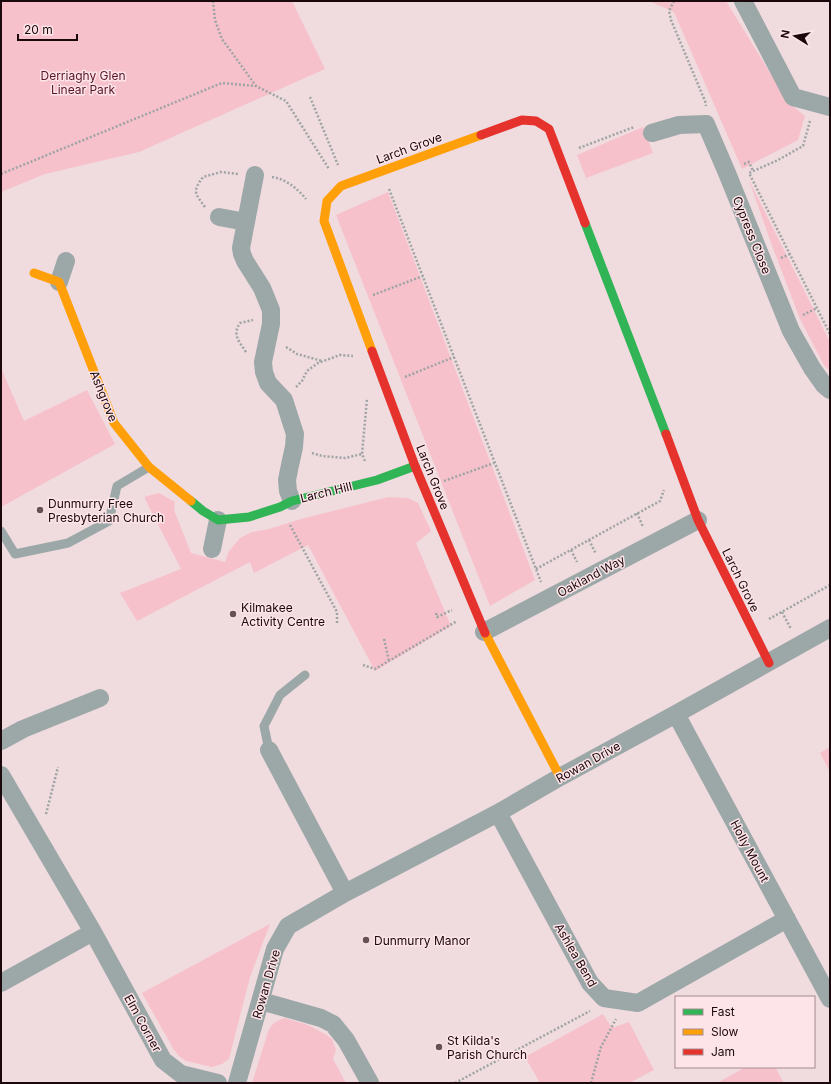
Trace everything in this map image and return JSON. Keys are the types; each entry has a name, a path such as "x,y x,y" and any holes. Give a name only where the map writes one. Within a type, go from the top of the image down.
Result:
{"street":[{"path":"743,1 793,97 823,105"},
{"name":"Larch Grove","path":"560,777 484,632 416,466 324,221 327,201 343,185 522,120 536,121 549,129 680,469 698,520 769,663"},
{"path":"652,133 679,125 706,124"},
{"name":"Cypress Close","path":"706,124 791,331 812,368 830,390"},
{"name":"Larch Hill","path":"254,175 241,248 244,261 262,288 271,310 271,324 263,362 264,372 268,383 284,400 295,434 294,447 287,480 288,491 286,504 377,480 416,466"},
{"path":"219,217 246,222"},
{"path":"34,273 59,282 66,261"},
{"name":"Ashgrove","path":"59,282 114,424 149,467 203,510 218,520"},
{"path":"212,549 218,520 249,517 286,504"},
{"name":"Oakland Way","path":"484,632 698,520"},
{"name":"Rowan Drive","path":"238,1083 275,949 288,926 345,893 498,813 560,777 830,628"},
{"path":"1,741 23,729 100,698"},
{"name":"Holly Mount","path":"676,714 787,919 828,991"},
{"path":"270,750 345,893"},
{"name":"Elm Corner","path":"1,775 93,932 163,1060 181,1074 218,1083"},
{"name":"Ashlea Bend","path":"498,813 590,983 604,998 638,1004 787,919"},
{"path":"1,983 93,932"},
{"path":"261,1000 321,1018 333,1024 346,1040 370,1083"}],"lane":[{"path":"1,531 15,554 68,543 109,521 117,486 149,467"},
{"path":"270,750 264,726 280,695 305,675"}],"path":[{"path":"213,1 216,20 222,39 256,86"},
{"path":"674,1 669,11 671,20 706,101 706,124"},
{"path":"1,174 222,83 256,86 286,101 343,185"},
{"path":"310,97 343,185"},
{"path":"823,105 803,146 778,160 749,173 830,334"},
{"path":"560,156 635,127"},
{"path":"382,171 548,599"},
{"path":"355,301 423,276"},
{"path":"269,333 280,344 297,354 322,361"},
{"path":"284,400 302,381 307,371 322,361 340,355 362,356 377,360"},
{"path":"386,384 454,357"},
{"path":"367,395 362,454 368,467 377,480"},
{"path":"294,447 322,456 345,458 362,454"},
{"path":"425,489 494,463"},
{"path":"536,569 660,500 669,479 680,469"},
{"path":"286,504 337,612 337,623"},
{"path":"752,628 830,585"},
{"path":"363,665 375,669 475,610"},
{"path":"384,639 389,661"},
{"path":"39,839 58,767"},
{"path":"455,1083 602,1005 604,998"},
{"path":"590,1083 601,1048 627,1002"}],"green space":[{"name":"Derriaghy Glen Linear Park","path":"1,1 292,1 325,69 139,152 45,174 1,192"},
{"path":"649,1 726,1 788,102 805,116 798,140 742,169 674,12"},
{"path":"643,127 653,153 586,178 577,155"},
{"path":"749,180 830,342 830,371 824,365 800,319"},
{"path":"388,192 535,580 490,606 336,215"},
{"path":"1,368 24,421 87,390 115,444 1,507"},
{"path":"159,493 175,502 174,510 191,553 225,562 229,551 240,538 252,532 269,529 301,519 388,497 408,498 418,503 431,531 416,543 451,626 375,671 308,545 254,573 250,562 137,621 120,593 181,569 144,497"},
{"path":"830,747 830,772 820,753"},
{"path":"270,924 250,977 229,1059 222,1064 212,1067 186,1061 174,1050 142,993"},
{"path":"603,1014 612,1028 629,1022 654,1070 629,1083 540,1083 525,1057"},
{"path":"285,1018 308,1025 332,1039 336,1050 333,1059 346,1083 252,1083 271,1026 279,1020"},
{"path":"744,1068 776,1068 784,1083 717,1083"}],"traffic: fast":[{"path":"585,223 666,434"},
{"path":"191,501 203,511 218,520 249,517 280,507 292,501 377,480 415,466"}],"traffic: slow":[{"path":"372,351 324,221 327,201 341,186 481,135"},
{"path":"34,273 59,282 114,423 149,467 191,501"},
{"path":"485,633 560,777"}],"traffic: jam":[{"path":"481,135 522,120 536,121 549,129 585,223"},
{"path":"372,351 415,466 485,633"},
{"path":"666,434 698,520 769,663"}],"place":[{"name":"Dunmurry Free Presbyterian Church","path":"40,510"},
{"name":"Kilmakee Activity Centre","path":"233,614"},
{"name":"Dunmurry Manor","path":"366,940"},
{"name":"St Kilda's Parish Church","path":"439,1047"}]}
